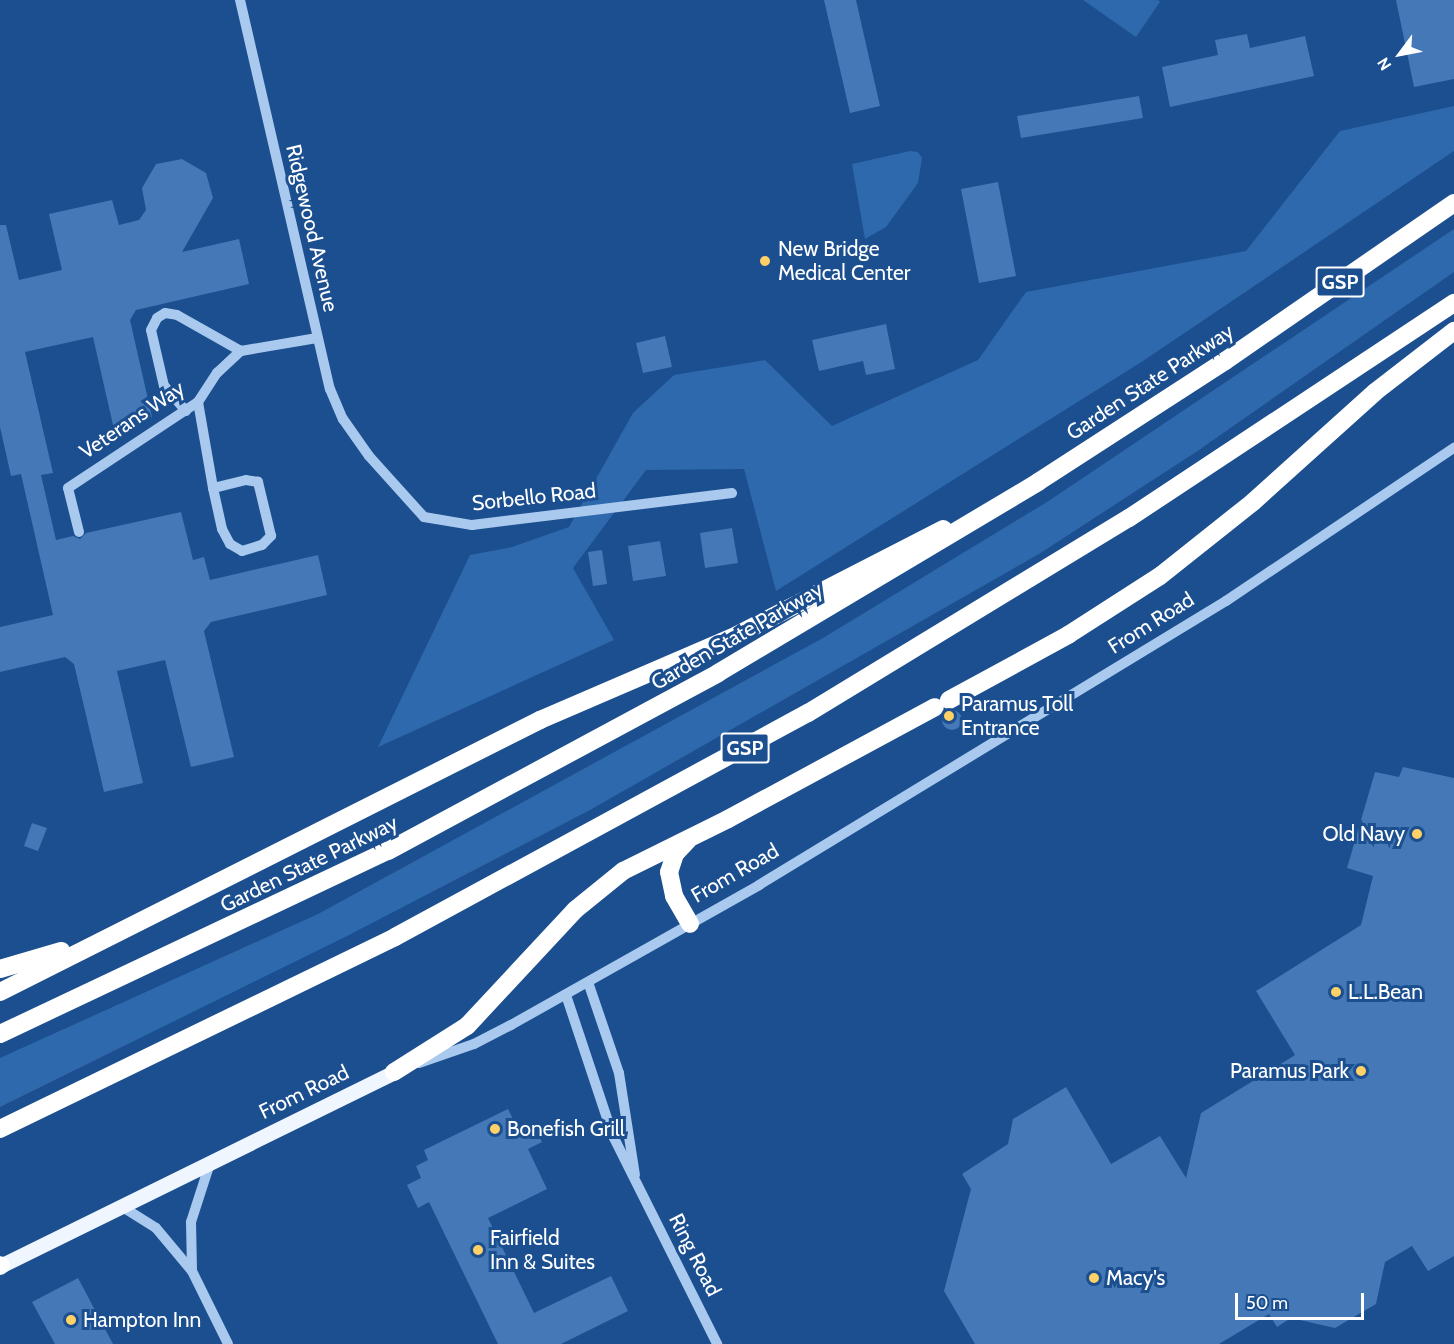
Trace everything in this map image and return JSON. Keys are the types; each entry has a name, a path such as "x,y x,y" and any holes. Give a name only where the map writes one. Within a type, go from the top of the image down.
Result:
{"highway":[{"name":"Garden State Parkway","path":"0,1034 305,893 522,781 882,579 1038,482 1454,203"},
{"name":"GSP","path":"0,1129 395,937 808,713 1129,518 1454,303"},
{"path":"394,1072 467,1026 561,925 605,884 643,859 694,835 1068,635 1160,576 1254,502 1375,392 1454,331"},
{"path":"0,993 106,936 548,716 757,626 1038,482"},
{"path":"690,924 674,896 669,872 675,854 694,835"},
{"path":"0,969 106,936"}],"main road":[{"name":"From Road","path":"0,1266 394,1072"}],"street":[{"name":"Ridgewood Avenue","path":"240,0 317,338 343,419 369,456"},
{"path":"186,411 164,386 151,330 157,318 165,313 177,315 241,351 317,338"},
{"name":"Veterans Way","path":"79,532 68,488 198,402 217,373 241,351"},
{"path":"198,402 213,488 222,529 230,544 242,551 262,545 271,536 258,483 246,480 213,488"},
{"name":"From Road","path":"394,1072 474,1044 566,995 690,924 1140,654 1454,448"},
{"name":"Sorbello Road","path":"369,456 424,517 446,524 471,525 732,493"},
{"path":"588,982 619,1073 637,1184"},
{"name":"Ring Road","path":"566,995 613,1136 717,1344"},
{"path":"192,1271 191,1222 210,1163"},
{"path":"121,1206 156,1228 192,1271 228,1344"}],"shaded area":[{"path":"1083,0 1158,0 1160,2 1136,37"},
{"path":"1454,106 1454,151 1143,361 776,591 744,469 646,470 573,568 614,640 378,747 470,555 512,547 569,527 633,413 674,375 765,360 832,426 978,360 1026,292 1246,251 1340,131"},
{"path":"910,151 918,152 922,158 918,183 886,227 865,239 852,164"},
{"path":"1454,229 1454,272 1196,452 1039,554 590,810 347,936 0,1107 0,1058 318,914 823,638 1047,502"}],"building":[{"path":"824,0 856,0 880,106 850,113"},
{"path":"1396,0 1454,0 1454,79 1414,87"},
{"path":"1247,34 1250,48 1305,36 1314,76 1170,107 1162,67 1218,55 1215,40"},
{"path":"1139,96 1143,118 1021,138 1017,116"},
{"path":"182,159 206,173 213,198 182,252 239,239 249,284 136,310 130,320 152,417 113,425 93,337 25,352 53,473 41,475 56,540 73,536 80,539 86,533 181,512 193,560 204,557 210,580 318,555 327,595 211,622 204,631 234,757 191,767 165,660 117,671 143,783 104,792 74,664 65,657 0,672 0,627 53,615 21,474 11,476 0,427 0,225 6,225 19,280 62,270 49,214 112,200 119,225 139,220 146,210 142,188 156,164"},
{"path":"998,182 1016,276 979,283 961,189"},
{"path":"886,324 895,369 866,375 863,361 819,371 812,340"},
{"path":"665,336 672,367 643,373 636,343"},
{"path":"732,528 738,563 705,568 700,533"},
{"path":"660,541 666,576 633,581 628,546"},
{"path":"602,550 607,584 593,586 588,552"},
{"path":"952,710 959,713 962,720 959,727 952,730 945,727 942,720 945,713"},
{"name":"Paramus Park","path":"1403,767 1454,778 1454,1256 1428,1271 1412,1246 1385,1262 1376,1304 1335,1328 1291,1318 1277,1327 1269,1314 1219,1344 975,1344 944,1291 971,1189 962,1174 1008,1144 1013,1119 1066,1087 1111,1164 1160,1136 1186,1178 1201,1113 1295,1055 1256,991 1361,925 1373,876 1347,868 1375,772 1399,777"},
{"path":"32,823 47,828 38,851 24,846"},
{"name":"Fairfield Inn & Suites","path":"508,1109 519,1131 533,1125 542,1142 528,1149 547,1189 488,1218 534,1313 611,1276 628,1311 561,1344 498,1344 429,1202 418,1208 407,1185 421,1178 416,1166 428,1160 424,1150"},
{"name":"Hampton Inn","path":"78,1278 113,1344 55,1344 32,1302"}],"place":[{"name":"New Bridge Medical Center","path":"765,261"},
{"name":"Paramus Toll Entrance","path":"949,716"},
{"name":"Old Navy","path":"1417,834"},
{"name":"L.L.Bean","path":"1336,992"},
{"name":"Paramus Park","path":"1361,1071"},
{"name":"Bonefish Grill","path":"495,1129"},
{"name":"Fairfield Inn & Suites","path":"478,1250"},
{"name":"Macy's","path":"1094,1278"},
{"name":"Hampton Inn","path":"71,1320"}]}
